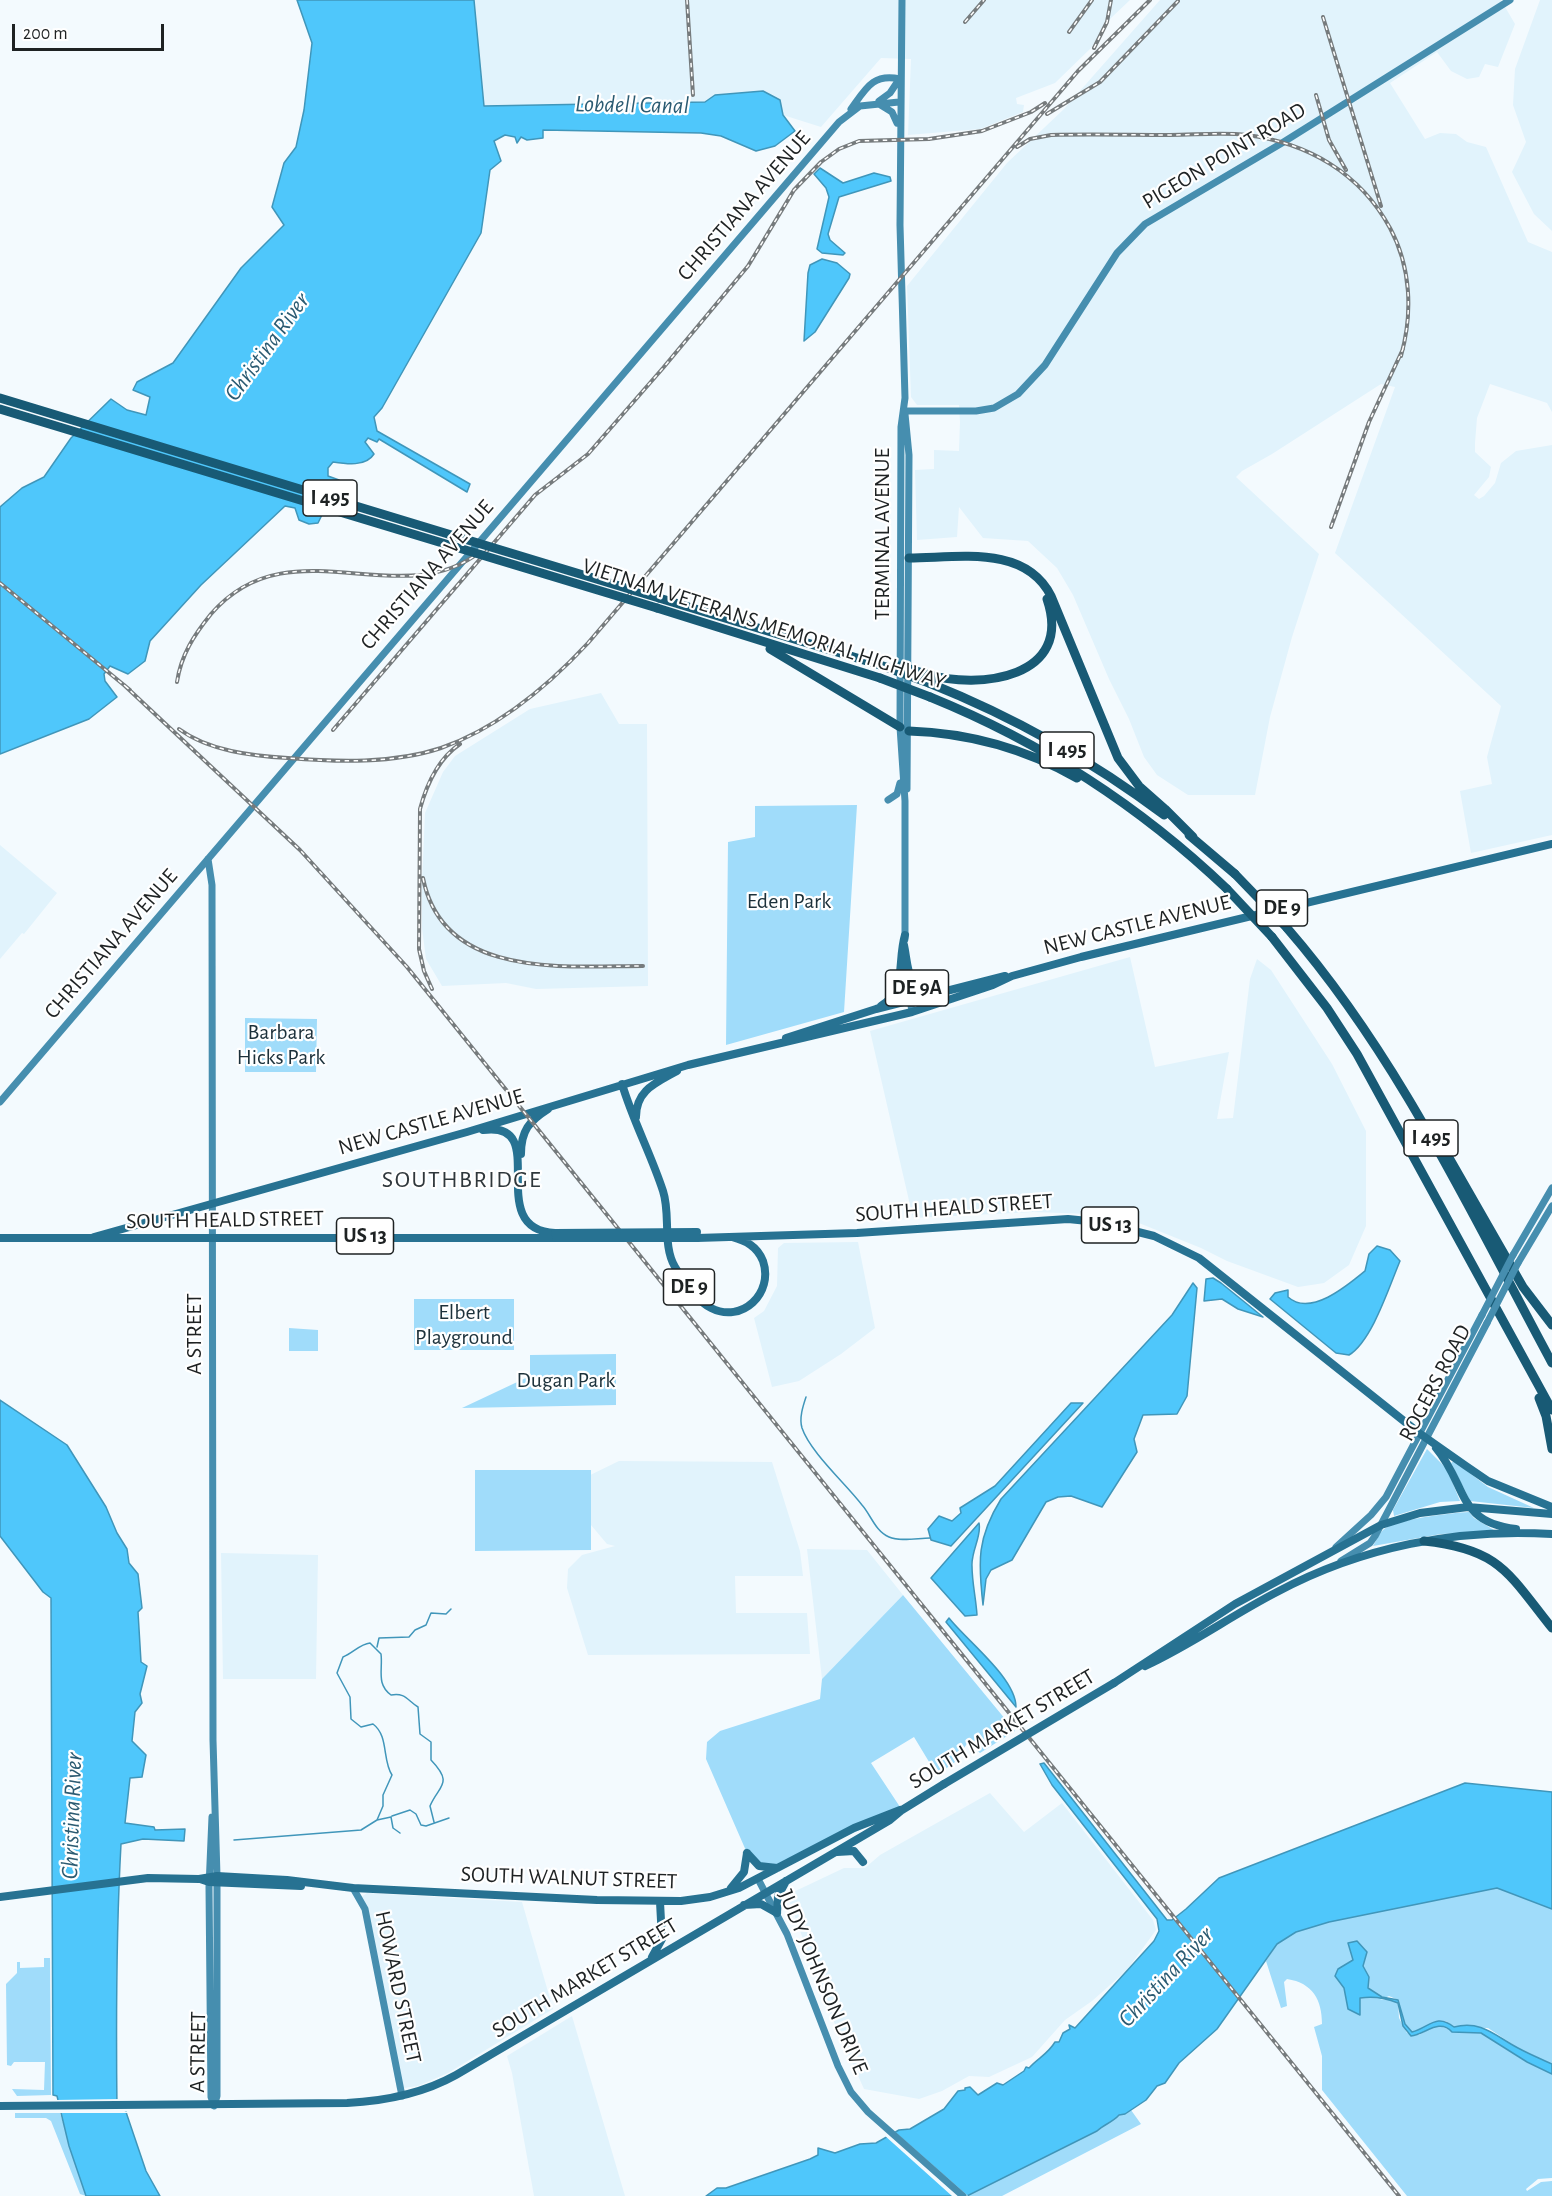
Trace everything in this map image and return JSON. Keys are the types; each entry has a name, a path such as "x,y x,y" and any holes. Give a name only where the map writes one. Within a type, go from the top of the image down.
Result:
{"highway":[{"name":"VIETNAM VETERANS MEMORIAL HIGHWAY","path":"0,398 879,662 928,679 1062,747 1134,793 1193,837 1235,874 1287,928 1346,1000 1398,1078 1552,1363"},
{"name":"VIETNAM VETERANS MEMORIAL HIGHWAY","path":"0,409 880,678 930,697 1044,752 1143,817 1227,889 1272,937 1322,1000 1357,1054 1552,1410"},
{"path":"906,560 1000,559 1021,564 1037,576 1051,596 1118,758 1143,790 1165,808 1193,837"},
{"path":"906,560 993,563 1014,567 1035,581 1045,594 1050,609 1049,631 1045,646 1035,660 1017,673 996,680 978,682 928,679"},
{"path":"729,632 782,655 904,729 975,737 1003,744 1066,772 1143,817"},
{"path":"1398,1078 1420,1106 1523,1287 1552,1325"},
{"path":"1510,1336 1545,1411 1552,1449"},
{"path":"1424,1541 1463,1546 1492,1559 1515,1581 1552,1629"}],"main road":[{"name":"NEW CASTLE AVENUE","path":"779,1042 817,1025 876,1009 1162,936 1552,844"},
{"path":"876,1009 890,1001 898,988 900,954 905,935"},
{"name":"DE 9A","path":"904,945 912,981 919,990 928,993 962,987"},
{"name":"NEW CASTLE AVENUE","path":"94,1237 467,1132 688,1065 912,1012 993,985 1012,976"},
{"name":"DE 9","path":"688,1065 643,1093 636,1107 637,1127 663,1191 668,1213 669,1251 674,1266 703,1303 716,1310 732,1312 746,1308 758,1299 765,1285 765,1270 760,1255 752,1245 724,1235"},
{"path":"622,1084 637,1127"},
{"path":"519,1176 523,1133 531,1120 552,1106"},
{"name":"US 13","path":"467,1132 496,1129 510,1135 517,1149 519,1176"},
{"name":"SOUTH HEALD STREET","path":"519,1176 516,1196 520,1209 530,1223 540,1230 556,1235"},
{"path":"161,1238 153,1236 150,1227 165,1218"},
{"name":"SOUTH HEALD STREET","path":"0,1238 724,1235 857,1233 1068,1220 1098,1222 1154,1236 1199,1258 1419,1432 1488,1481 1552,1507"},
{"name":"SOUTH HEALD STREET","path":"1427,1437 1446,1460 1468,1507 1488,1524 1551,1534"},
{"name":"SOUTH MARKET STREET","path":"0,2106 214,2106 347,2103 402,2096 424,2090 456,2075 765,1891 890,1820 944,1784 1128,1674 1193,1629 1335,1547 1381,1525 1420,1513 1468,1507 1552,1514"},
{"name":"SOUTH MARKET STREET","path":"1128,1674 1202,1636 1275,1593 1336,1564 1381,1549 1424,1541 1499,1534 1551,1534"},
{"name":"SOUTH WALNUT STREET","path":"0,1896 164,1878 660,1902 691,1900 724,1893 854,1828 902,1810"},
{"path":"836,1852 854,1851 863,1862"},
{"path":"724,1893 741,1879 747,1862 747,1853 759,1866 778,1868"},
{"path":"743,1905 761,1905 777,1913 778,1896 787,1880"},
{"path":"649,1960 662,1939 660,1902"}],"street":[{"name":"TERMINAL AVENUE","path":"902,0 899,102 905,411 909,455 904,729 904,945 912,1012"},
{"name":"PIGEON POINT ROAD","path":"905,411 976,411 994,408 1010,400 1035,378 1117,254 1144,224 1282,143 1510,0"},
{"path":"847,114 878,78 887,76 900,79 890,93 877,103 892,112 900,129"},
{"name":"CHRISTIANA AVENUE","path":"0,1102 847,114 860,106 899,102"},
{"name":"TERMINAL AVENUE","path":"904,729 900,753 905,801"},
{"path":"888,800 895,796 901,787 900,753"},
{"name":"A STREET","path":"207,859 212,895 214,1809 211,2098 214,2106"},
{"name":"ROGERS ROAD","path":"1335,1547 1371,1515 1386,1497 1513,1255 1552,1188"},
{"name":"ROGERS ROAD","path":"1336,1564 1370,1543 1381,1525 1518,1263 1552,1206"},
{"name":"JUDY JOHNSON DRIVE","path":"758,1878 777,1913 843,2079 861,2104 963,2196"},
{"name":"HOWARD STREET","path":"353,1888 365,1909 402,2096"}],"shaded area":[{"path":"474,0 1130,0 1111,18 1091,48 1055,83 1016,98 1017,104 1024,105 1023,112 980,129 908,135 911,59 881,58 821,127 783,115 780,100 763,91 715,95 706,102 484,106"},
{"path":"1160,0 1501,0 1515,24 1498,67 1485,64 1479,77 1467,79 1451,71 1437,52 1390,83 1425,139 1440,133 1456,134 1467,142 1486,147 1528,242 1552,252 1552,412 1547,403 1490,384 1477,418 1475,452 1491,467 1489,477 1474,495 1479,499 1484,496 1495,483 1501,463 1516,451 1552,445 1552,835 1471,853 1460,791 1492,784 1487,757 1501,706 1335,553 1395,387 1381,384 1242,471 1236,477 1319,554 1292,637 1270,717 1255,795 1188,795 1157,775 1144,757 1073,595 1057,568 1028,541 983,538 959,507 957,537 917,540 915,470 934,469 934,450 959,451 960,422 959,405 917,405 911,397 907,286 1007,163 1064,109"},
{"path":"1540,0 1552,0 1552,231 1534,214 1512,172 1526,142 1513,105 1515,69"},
{"path":"601,693 619,724 647,724 648,986 536,989 506,983 442,986 426,959 422,928 422,883 425,813 443,772 455,756 530,709"},
{"path":"0,845 57,893 24,934 22,933 0,959"},
{"path":"1130,957 1155,1067 1229,1052 1217,1119 1233,1118 1250,979 1257,959 1271,970 1332,1064 1366,1131 1366,1226 1349,1265 1324,1283 1298,1287 1227,1261 1119,1215 1033,1212 913,1218 870,1031"},
{"path":"858,1242 875,1328 841,1354 799,1381 772,1387 754,1318 764,1311 777,1286 778,1248 784,1243"},
{"path":"619,1461 772,1462 800,1551 803,1576 735,1576 736,1613 807,1613 810,1654 588,1655 567,1588 568,1569 582,1555 615,1546 607,1544 580,1512 580,1480"},
{"path":"807,1549 867,1550 903,1595 822,1679"},
{"path":"221,1553 318,1555 316,1679 223,1679"},
{"path":"990,1793 1024,1832 1062,1803 1153,1920 1156,1930 1127,1970 1092,2001 1065,2020 1032,2057 989,2077 969,2076 942,2091 919,2099 864,2089 830,2013 787,1895 844,1868 865,1868 880,1855"},
{"path":"367,1893 522,1902 553,2009 448,2073 418,2086 397,2089 363,1913 357,1900"},
{"path":"572,2016 625,2196 534,2196 507,2056"}],"green space":[{"name":"Eden Park","path":"857,805 844,1012 726,1045 728,842 755,837 755,806"},
{"name":"Barbara Hicks Park","path":"245,1018 317,1019 316,1072 245,1072"},
{"name":"Elbert Playground","path":"414,1299 514,1299 514,1350 414,1350"},
{"path":"289,1328 318,1330 318,1351 289,1351"},
{"name":"Dugan Park","path":"616,1354 616,1405 462,1408 530,1376 530,1355"},
{"path":"1427,1449 1447,1469 1460,1501 1440,1502 1394,1516 1393,1510"},
{"path":"1454,1461 1488,1487 1534,1508 1470,1501 1451,1463"},
{"path":"475,1470 591,1470 591,1550 475,1551"},
{"path":"1469,1512 1474,1518 1494,1530 1492,1532 1441,1534 1373,1546 1383,1530 1389,1526 1424,1517"},
{"path":"903,1595 1015,1731 980,1753 968,1742 955,1762 937,1775 914,1737 871,1763 902,1810 778,1868 767,1867 747,1853 706,1759 707,1742 720,1731 820,1699 822,1679"},
{"path":"1497,1888 1552,1909 1552,2064 1518,2048 1488,2028 1454,2027 1446,2021 1412,2032 1405,2024 1398,2000 1389,1996 1380,2000 1389,1999 1398,2003 1399,2018 1407,2033 1419,2035 1437,2025 1457,2032 1471,2030 1481,2033 1526,2062 1552,2074 1552,2178 1538,2179 1526,2189 1527,2191 1541,2182 1552,2181 1552,2196 1407,2196 1322,2090 1322,2056 1314,2027 1322,2024 1318,2000 1303,1984 1287,1979 1284,1982 1287,2006 1281,2008 1266,1961 1277,1944 1296,1932 1329,1922"},
{"path":"44,1958 50,1958 51,2095 17,2096 12,2089 44,2090 45,2062 14,2062 11,2066 7,2065 6,1984 17,1973 17,1962 20,1962 20,1968 44,1967"},
{"path":"1131,2110 1141,2124 1002,2196 967,2196 1097,2131 1118,2115"},
{"path":"15,2113 60,2113 86,2196 80,2194 51,2121 46,2118 15,2118"}],"water":[{"path":"297,0 474,0 484,106 705,102 715,95 763,91 780,100 783,115 795,131 775,146 756,151 721,136 701,133 543,130 543,138 527,140 521,137 517,143 515,137 505,135 494,141 501,161 490,170 481,233 382,408 374,417 377,431 470,484 467,492 379,439 377,442 368,438 365,442 374,454 366,461 355,464 333,462 328,468 328,476 339,480 318,523 309,524 299,520 295,508 285,506 201,585 150,641 145,661 128,674 110,666 104,674 105,681 117,697 89,719 0,754 0,507 22,488 44,477 71,438 111,399 127,410 146,415 150,397 133,390 137,382 173,363 241,268 284,225 272,207 284,163 296,147 304,110 312,43"},
{"path":"820,168 843,183 874,173 890,177 891,181 839,197 828,234 830,240 845,253 843,255 822,253 817,249 829,197 826,188 814,174"},
{"path":"822,259 837,263 850,274 815,332 804,341 808,273 810,265"},
{"path":"1377,1246 1390,1250 1400,1261 1372,1326 1365,1338 1349,1355 1336,1353 1270,1299 1275,1293 1288,1290 1288,1297 1297,1302 1317,1302 1328,1297 1365,1271 1369,1254"},
{"path":"1213,1278 1263,1317 1238,1309 1222,1299 1204,1301 1206,1279"},
{"path":"1193,1283 1197,1288 1187,1396 1177,1414 1143,1415 1134,1439 1137,1452 1102,1507 1071,1496 1058,1497 1046,1502 1012,1560 991,1570 986,1579 983,1605 980,1562 983,1538 1001,1499 1172,1315"},
{"name":"Christina River","path":"0,1400 67,1445 106,1507 127,1549 129,1563 138,1574 142,1608 138,1612 141,1662 147,1666 140,1694 142,1703 135,1712 132,1741 146,1755 142,1777 130,1778 125,1823 154,1827 155,1830 185,1829 184,1841 143,1839 121,1844 118,1911 117,2112 126,2112 146,2171 160,2196 86,2196 69,2146 57,2096 53,2095 51,1598 43,1592 0,1536"},
{"path":"1071,1403 1083,1403 951,1546 931,1540 928,1529 939,1516 952,1521 961,1513 960,1508 995,1486"},
{"path":"979,1523 972,1566 977,1615 965,1616 931,1578"},
{"path":"949,1618 999,1672 1014,1696 1016,1707 946,1622"},
{"name":"Christina River","path":"1044,1763 1167,1920 1172,1920 1186,1909 1219,1878 1465,1783 1552,1792 1552,1909 1497,1888 1329,1922 1296,1932 1277,1944 1217,2029 1179,2063 1165,2083 1157,2086 1146,2100 1097,2131 967,2196 706,2196 717,2188 726,2188 810,2159 818,2155 818,2148 835,2153 860,2144 876,2143 899,2130 910,2129 944,2109 958,2091 965,2090 965,2088 970,2087 978,2095 997,2083 1003,2085 1024,2071 1026,2067 1029,2068 1055,2042 1059,2042 1063,2033 1070,2029 1069,2025 1075,2028 1154,1941 1159,1931 1157,1919 1052,1785 1040,1764"},
{"path":"1357,1941 1367,1952 1363,1966 1369,1977 1368,1988 1382,1997 1398,2000 1405,2024 1412,2032 1438,2021 1454,2027 1464,2025 1480,2027 1552,2064 1552,2074 1527,2062 1481,2033 1452,2032 1442,2026 1411,2036 1403,2026 1398,2003 1393,2001 1374,1997 1360,1998 1360,2015 1348,2009 1344,1988 1335,1976 1338,1969 1353,1960 1348,1943"}],"pier":[{"path":"120,2099 120,2109 129,2113 57,2113 55,2100"},
{"path":"893,2130 968,2196 952,2196 884,2135"}],"waterway":[{"path":"806,1397 801,1420 806,1437 865,1509 880,1531 889,1537 898,1539 930,1538"},
{"path":"377,1647 379,1638 409,1637 415,1630 426,1625 431,1613 446,1614 451,1609"},
{"path":"377,1820 383,1806 383,1795 392,1775 383,1741 373,1724 361,1727 351,1719 350,1697 337,1673 343,1657 370,1643 381,1654 381,1676 386,1691 391,1695 403,1696 418,1707 420,1734 431,1742 431,1760 442,1774 443,1780 430,1806 434,1822"},
{"path":"392,1816 410,1810 416,1814 421,1825 426,1826 449,1818"},
{"path":"234,1840 361,1830 377,1820 391,1817 393,1828 400,1833"}],"railway":[{"path":"687,0 693,95"},
{"path":"965,22 984,0"},
{"path":"1069,32 1092,0"},
{"path":"1094,48 1107,22 1111,0"},
{"path":"179,729 204,743 246,754 326,760 384,759 423,753 462,740 521,704 556,675 588,643 1078,71 1150,0"},
{"path":"1047,114 1100,82 1178,1"},
{"path":"1323,17 1381,206"},
{"path":"1316,95 1329,140 1346,170"},
{"path":"333,730 535,495 588,454 663,368 748,266 794,190 821,162 839,149 859,141 929,139 982,131 1031,112 1045,103"},
{"path":"1017,147 1030,139 1051,135 1228,134 1269,139 1311,153 1330,164 1364,191 1378,209 1397,243 1408,290 1407,323 1401,356"},
{"path":"1331,527 1369,422 1403,349"},
{"path":"177,682 185,654 199,630 211,614 242,588 275,575 309,571 414,575 448,569 480,552"},
{"path":"0,583 130,690"},
{"path":"124,685 300,850 407,967 1399,2196"},
{"path":"432,989 424,971 419,949 420,809 434,772 445,757 460,744"},
{"path":"423,878 435,911 455,935 481,951 512,960 545,965 643,966"}],"district":[{"name":"SOUTHBRIDGE","path":"462,1180"}],"water label":[{"name":"Lobdell Canal","path":"632,105"}]}
